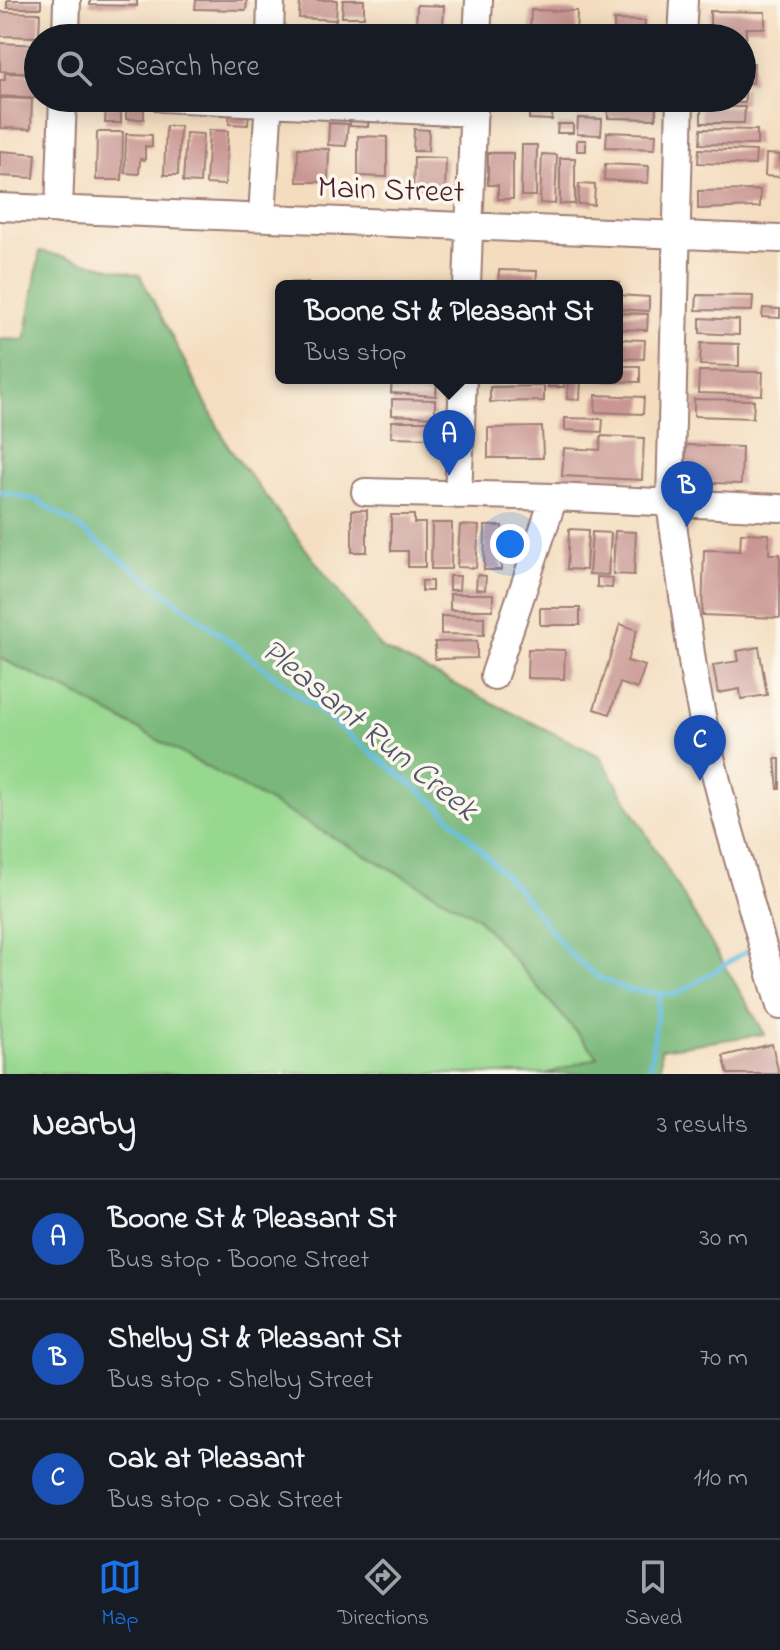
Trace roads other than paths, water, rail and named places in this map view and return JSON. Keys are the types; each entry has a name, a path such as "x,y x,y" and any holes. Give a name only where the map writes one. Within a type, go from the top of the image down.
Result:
{"street":[{"path":"66,24 67,0"},
{"path":"270,24 271,0"},
{"path":"478,24 479,0"},
{"path":"683,24 684,0"},
{"path":"59,210 62,112"},
{"path":"262,217 268,112"},
{"path":"467,280 474,112"},
{"path":"679,112 670,503 702,715 726,817 780,1006"},
{"name":"Main Street","path":"0,207 780,239"},
{"path":"458,495 463,384"},
{"path":"365,492 780,508"},
{"path":"494,676 554,497"}],"waterway":[{"name":"Pleasant Run Creek","path":"0,492 37,500 73,523 438,805 519,890 569,953 598,977 627,990 676,995 755,946"},
{"path":"649,1074 660,993"}],"place":[{"name":"Boone St & Pleasant St","path":"449,476"},
{"name":"Shelby St & Pleasant St","path":"687,527"},
{"name":"Oak at Pleasant","path":"700,781"}]}
